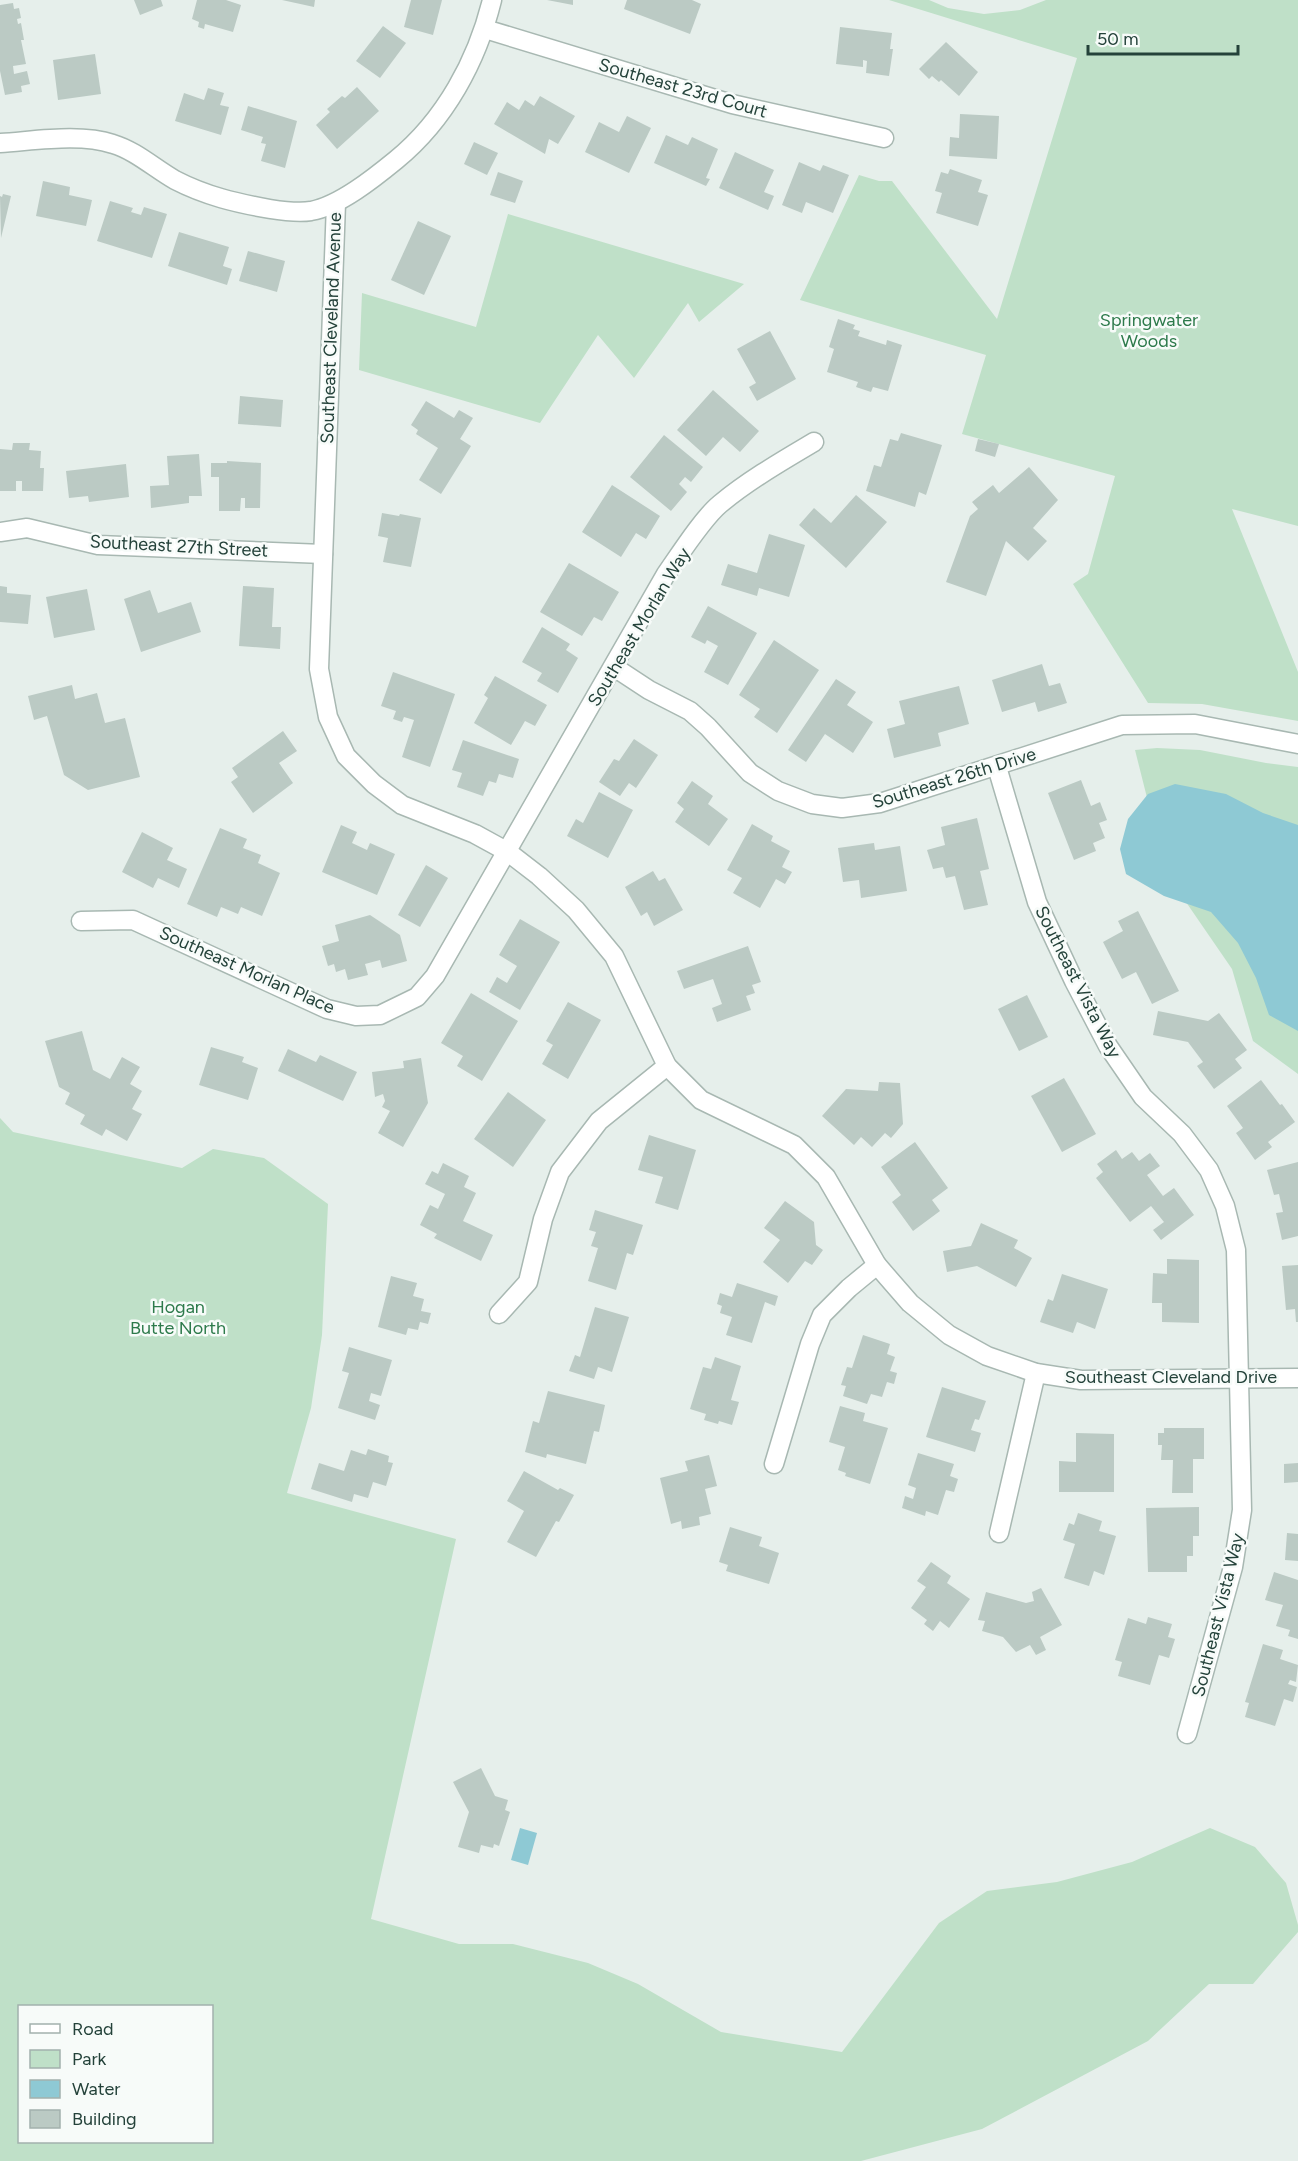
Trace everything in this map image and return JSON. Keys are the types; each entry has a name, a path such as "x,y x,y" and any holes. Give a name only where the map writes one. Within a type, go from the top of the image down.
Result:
{"street":[{"name":"Southeast Cleveland Avenue","path":"328,717 319,669 336,203 404,153 435,121 459,84 485,29 492,0"},
{"name":"Southeast 23rd Court","path":"485,29 732,104 884,138"},
{"path":"0,143 89,139 112,143 134,152 194,189 239,204 286,211 310,211 336,203"},
{"name":"Southeast Morlan Way","path":"508,852 666,574 718,505 768,469 814,442"},
{"name":"Southeast 27th Street","path":"0,532 27,528 98,545 323,554"},
{"name":"Southeast 26th Drive","path":"614,668 649,690 690,711 708,727 750,773 778,790 812,804 842,808 880,803 1122,725 1195,724 1298,744"},
{"name":"Southeast Cleveland Drive","path":"328,717 346,756 374,784 402,805 475,834 508,852 539,876 576,910 614,956 667,1066 701,1100 794,1145 826,1177 878,1265 910,1303 949,1335 987,1356 1036,1373 1081,1380 1298,1378"},
{"name":"Southeast Vista Way","path":"997,767 1037,902 1074,981 1108,1046 1143,1097 1182,1134 1209,1170 1225,1206 1236,1250 1242,1510 1238,1541 1187,1734"},
{"name":"Southeast Morlan Place","path":"81,921 134,920 327,1009 356,1016 380,1015 417,997 435,976 508,852"},
{"path":"500,1314 528,1282 543,1219 560,1172 600,1121 667,1066"},
{"path":"774,1464 810,1344 822,1315 849,1288 878,1265"},
{"path":"999,1533 1036,1373"}],"green space":[{"name":"Springwater Woods","path":"889,0 929,0 948,8 984,14 1020,10 1046,0 1298,0 1298,526 1232,509 1298,672 1298,721 1202,704 1148,703 1073,584 1088,574 1115,476 962,434 986,355 800,300 859,175 879,181 892,181 997,319 1077,58"},
{"path":"508,214 744,284 699,322 688,303 634,378 598,335 540,423 359,370 362,293 476,327"},
{"path":"1157,748 1200,750 1298,767 1298,1074 1253,1041 1232,969 1166,873 1135,750"},
{"name":"Hogan Butte North","path":"0,1118 13,1132 182,1168 213,1149 264,1158 328,1204 322,1335 311,1408 287,1493 456,1539 371,1919 459,1944 513,1944 588,1963 638,1984 721,2032 842,2052 939,1923 987,1891 1057,1882 1132,1862 1210,1828 1255,1847 1286,1883 1298,1932 1253,1984 1209,1984 1148,2041 982,2129 861,2161 0,2161"}],"water":[{"path":"1175,784 1226,794 1263,813 1298,825 1298,1031 1269,1015 1256,978 1238,943 1211,912 1164,896 1126,874 1120,849 1128,819 1148,794"},
{"path":"520,1828 537,1833 528,1865 511,1860"}],"building":[{"path":"134,0 161,0 163,6 140,15"},
{"path":"197,0 226,0 241,5 233,32 205,24 204,29 198,27 199,22 192,19"},
{"path":"282,0 315,0 314,7"},
{"path":"411,0 442,0 433,35 404,27"},
{"path":"547,0 573,0 573,5"},
{"path":"627,0 692,0 701,4 690,34 624,9"},
{"path":"13,3 14,9 19,8 21,18 17,19 18,24 21,23 24,40 21,40 26,64 13,66 14,74 27,71 30,84 21,86 22,92 5,95 0,71 0,5"},
{"path":"383,26 406,43 380,78 356,61"},
{"path":"840,27 892,33 890,49 893,49 889,76 866,73 867,61 863,60 863,67 836,64"},
{"path":"946,42 978,72 959,96 941,80 939,82 932,76 929,79 919,69"},
{"path":"95,54 101,94 58,100 53,60"},
{"path":"357,87 379,111 337,149 316,125 330,112 327,109"},
{"path":"208,88 224,93 220,105 229,107 221,135 175,121 184,93 204,100"},
{"path":"540,96 575,116 558,144 549,139 545,154 494,124 507,102 519,110 525,100 534,106"},
{"path":"248,106 297,121 285,168 261,161 266,144 261,143 263,137 241,130"},
{"path":"960,114 999,116 997,159 949,156 950,137 959,138"},
{"path":"627,116 651,128 629,173 585,152 599,122 619,132"},
{"path":"666,135 688,145 692,137 718,149 706,178 710,179 706,186 654,163"},
{"path":"474,142 498,153 487,175 464,164"},
{"path":"735,152 774,170 764,192 774,196 768,210 719,188"},
{"path":"799,162 820,171 823,165 849,175 833,213 806,202 802,213 782,205"},
{"path":"950,169 982,180 978,192 988,195 978,226 936,213 942,193 935,191 941,172 948,174"},
{"path":"498,172 523,181 515,203 490,195"},
{"path":"43,181 70,187 69,195 92,200 86,226 36,216"},
{"path":"3,194 11,196 1,238 0,196 2,197"},
{"path":"110,201 133,208 131,212 141,215 144,207 167,214 152,258 97,241"},
{"path":"418,221 451,236 424,295 391,280"},
{"path":"179,232 229,247 223,266 232,269 227,285 168,266"},
{"path":"248,251 285,261 277,292 239,281"},
{"path":"838,319 855,325 853,329 860,331 858,336 886,345 887,340 902,345 888,391 873,387 871,392 856,387 858,382 827,372 834,349 829,347"},
{"path":"770,331 796,379 757,401 749,387 756,383 737,349"},
{"path":"713,390 759,431 740,452 723,437 706,456 677,430"},
{"path":"240,396 283,400 281,427 238,424"},
{"path":"426,401 454,418 459,410 473,418 460,439 471,446 441,494 419,480 438,448 416,434 418,430 411,425"},
{"path":"901,433 942,445 926,495 919,492 915,507 866,491 874,465 881,467 890,439 898,441"},
{"path":"664,435 703,467 691,482 685,477 679,484 687,492 671,511 630,477"},
{"path":"978,439 999,444 995,457 975,451"},
{"path":"13,443 30,443 29,450 41,451 40,468 44,468 43,491 22,491 22,481 16,481 16,491 0,491 0,449 12,450"},
{"path":"199,454 202,496 189,496 189,503 151,508 150,486 169,485 167,456"},
{"path":"227,461 261,463 260,508 245,508 245,498 241,498 240,511 219,511 219,477 211,477 211,463 227,463"},
{"path":"126,464 129,497 89,502 88,496 69,498 66,471"},
{"path":"1029,467 1058,500 1033,528 1047,541 1028,561 1006,541 986,596 946,582 970,516 978,509 972,502 993,485 999,493"},
{"path":"612,485 660,516 646,539 636,533 621,557 582,532"},
{"path":"856,495 887,522 846,568 799,525 814,508 831,523"},
{"path":"382,513 421,518 411,567 383,562 388,538 378,536"},
{"path":"769,534 805,545 789,597 759,588 757,596 721,585 728,564 757,573"},
{"path":"569,563 619,592 602,621 594,617 582,636 540,612"},
{"path":"0,586 7,587 7,593 31,595 28,624 0,622"},
{"path":"243,586 274,588 272,627 281,627 280,649 239,646"},
{"path":"87,589 95,630 54,638 46,597"},
{"path":"150,590 158,613 191,602 201,632 141,652 124,599"},
{"path":"708,606 757,633 728,685 704,672 718,646 707,640 705,644 691,637"},
{"path":"542,627 570,644 566,650 578,658 558,693 537,681 542,673 522,662"},
{"path":"774,640 819,670 777,733 754,717 760,709 739,695"},
{"path":"1042,664 1049,686 1060,683 1067,703 1038,712 1035,702 1002,712 992,680"},
{"path":"393,672 455,694 430,767 402,757 414,720 404,717 402,722 393,719 396,711 381,706"},
{"path":"495,676 547,705 535,726 525,721 511,745 474,723 488,698 484,695"},
{"path":"836,679 856,692 847,705 873,722 853,753 825,734 806,762 788,750"},
{"path":"72,685 75,699 97,693 105,723 125,718 140,777 88,790 64,775 47,716 34,720 28,696"},
{"path":"959,686 969,724 938,733 941,746 894,758 887,729 905,724 899,701"},
{"path":"283,731 297,751 279,763 293,783 253,813 231,782 238,777 232,768"},
{"path":"634,739 658,755 636,788 629,783 620,796 599,782 614,759 619,761"},
{"path":"463,740 519,759 513,778 499,774 496,783 489,781 483,796 457,787 462,773 452,770"},
{"path":"1081,780 1091,806 1100,802 1107,820 1099,823 1105,838 1093,843 1096,851 1074,860 1048,793"},
{"path":"692,781 713,796 708,804 728,819 709,846 675,822 684,809 677,803"},
{"path":"599,792 633,810 608,858 567,836 576,819 583,823"},
{"path":"977,818 989,869 980,871 988,905 964,910 955,876 946,878 943,867 933,869 927,850 945,845 941,827"},
{"path":"752,824 773,836 771,841 790,851 782,867 792,872 785,884 776,879 760,908 733,893 742,878 727,870"},
{"path":"341,825 357,832 352,843 367,850 370,843 395,854 377,895 322,872"},
{"path":"220,828 247,839 243,848 261,855 258,863 280,873 262,916 241,907 238,914 221,907 217,917 187,904"},
{"path":"142,832 173,848 167,860 187,869 179,888 158,878 153,888 122,872"},
{"path":"874,843 875,850 900,846 907,891 861,898 859,880 843,882 838,848"},
{"path":"426,865 448,878 420,927 398,915"},
{"path":"653,871 659,881 665,878 683,910 654,926 647,912 641,916 625,887"},
{"path":"1138,911 1179,991 1152,1004 1136,972 1122,979 1103,942 1123,931 1118,921"},
{"path":"370,915 400,935 407,961 382,968 380,960 365,964 368,975 348,980 345,969 336,972 334,964 328,966 322,946 339,941 335,925"},
{"path":"520,919 560,942 520,1010 489,992 497,977 507,983 517,966 499,955"},
{"path":"748,946 761,982 752,985 755,993 746,996 751,1010 717,1022 712,1008 722,1004 713,979 684,989 677,971"},
{"path":"471,993 518,1021 482,1081 457,1066 463,1056 441,1043"},
{"path":"1027,995 1048,1037 1019,1051 998,1009"},
{"path":"568,1002 601,1020 568,1079 542,1064 553,1045 546,1041"},
{"path":"1158,1011 1208,1021 1219,1013 1247,1050 1235,1059 1242,1068 1214,1089 1197,1066 1203,1062 1188,1042 1153,1035"},
{"path":"82,1031 93,1070 110,1079 122,1057 140,1067 130,1084 142,1091 132,1109 142,1114 127,1141 106,1129 102,1136 80,1124 85,1115 65,1104 70,1093 59,1087 45,1041"},
{"path":"211,1047 244,1057 242,1062 258,1068 248,1100 199,1085"},
{"path":"288,1049 316,1062 320,1055 357,1072 343,1101 278,1071"},
{"path":"421,1058 428,1103 403,1147 378,1133 390,1111 382,1107 385,1101 383,1094 375,1097 372,1072 404,1068 403,1061"},
{"path":"1064,1078 1096,1134 1062,1152 1031,1096"},
{"path":"1261,1080 1295,1122 1268,1142 1272,1147 1255,1160 1236,1133 1243,1128 1227,1106"},
{"path":"879,1082 900,1083 903,1124 891,1138 885,1133 872,1147 861,1137 854,1145 822,1116 846,1089 878,1091"},
{"path":"508,1092 546,1120 513,1167 474,1139"},
{"path":"649,1135 696,1150 678,1210 655,1203 663,1177 638,1170"},
{"path":"915,1142 948,1188 932,1200 940,1211 913,1231 892,1202 901,1195 881,1167"},
{"path":"1116,1150 1122,1159 1132,1152 1139,1161 1150,1153 1160,1166 1147,1175 1163,1196 1174,1188 1194,1215 1161,1240 1153,1230 1164,1222 1151,1206 1130,1222 1096,1178 1103,1172 1097,1164"},
{"path":"1298,1162 1298,1236 1282,1240 1276,1213 1283,1212 1279,1194 1274,1195 1267,1170"},
{"path":"443,1163 469,1176 464,1187 476,1193 463,1221 493,1235 481,1261 434,1238 437,1234 420,1225 430,1205 438,1209 445,1194 425,1184 432,1171 438,1174"},
{"path":"785,1201 814,1222 816,1245 823,1250 812,1265 805,1261 788,1283 763,1262 780,1240 764,1228"},
{"path":"595,1210 643,1225 633,1255 627,1253 616,1290 588,1281 598,1248 591,1246 596,1232 589,1230"},
{"path":"981,1223 1018,1240 1014,1248 1032,1258 1016,1287 977,1266 947,1272 943,1251 971,1246"},
{"path":"1167,1259 1199,1260 1199,1323 1162,1322 1162,1303 1152,1303 1153,1273 1167,1274"},
{"path":"1298,1265 1298,1322 1296,1322 1295,1309 1286,1310 1282,1266"},
{"path":"1062,1274 1108,1289 1095,1329 1077,1322 1073,1333 1040,1322 1048,1299 1053,1301"},
{"path":"391,1276 417,1283 413,1296 424,1299 421,1311 431,1313 428,1324 420,1322 418,1330 408,1328 406,1335 378,1327"},
{"path":"737,1283 778,1296 775,1306 765,1302 752,1343 726,1335 732,1317 720,1313 722,1306 717,1304 720,1293 732,1297"},
{"path":"595,1307 629,1317 612,1372 598,1367 594,1379 569,1371 575,1355 580,1357"},
{"path":"863,1335 890,1344 887,1354 895,1357 890,1371 897,1373 894,1384 887,1382 882,1397 871,1394 867,1404 843,1396 846,1386 841,1385 847,1367 852,1368"},
{"path":"349,1347 392,1360 381,1396 371,1393 369,1401 380,1405 375,1420 338,1408 349,1373 342,1371"},
{"path":"715,1357 741,1366 731,1400 739,1402 732,1425 704,1420 706,1414 690,1409 703,1367 711,1369"},
{"path":"942,1387 986,1401 979,1420 975,1419 971,1430 981,1433 975,1452 926,1437"},
{"path":"548,1391 605,1405 599,1432 594,1431 586,1464 547,1454 546,1458 525,1452 533,1421 539,1423"},
{"path":"840,1406 865,1413 863,1421 888,1428 870,1484 845,1476 846,1473 838,1470 845,1447 829,1442"},
{"path":"1164,1428 1204,1428 1204,1459 1193,1459 1193,1493 1172,1493 1173,1460 1161,1460 1162,1445 1158,1445 1158,1433 1164,1433"},
{"path":"1076,1433 1114,1434 1114,1492 1059,1492 1059,1461 1076,1462"},
{"path":"368,1449 389,1456 388,1462 393,1463 386,1486 373,1482 368,1498 354,1494 352,1502 311,1489 319,1463 344,1471 351,1450 366,1455"},
{"path":"918,1453 954,1464 950,1476 958,1479 954,1492 946,1490 938,1515 926,1511 925,1516 902,1508 905,1496 913,1499 916,1488 908,1485"},
{"path":"709,1455 717,1486 705,1489 711,1514 699,1517 700,1525 682,1529 681,1521 671,1524 660,1478 688,1471 685,1461"},
{"path":"1298,1463 1298,1482 1284,1483 1284,1464"},
{"path":"524,1471 558,1490 560,1488 574,1495 536,1557 507,1542 524,1511 507,1501"},
{"path":"1199,1507 1199,1536 1193,1536 1193,1556 1187,1556 1187,1572 1148,1572 1146,1508"},
{"path":"1078,1513 1102,1521 1099,1531 1116,1536 1104,1575 1094,1571 1089,1586 1064,1578 1075,1544 1063,1540 1069,1523 1074,1525"},
{"path":"730,1527 762,1537 759,1546 779,1553 769,1584 726,1571 728,1565 719,1562"},
{"path":"1287,1533 1298,1534 1298,1561 1285,1560"},
{"path":"931,1562 951,1576 947,1583 970,1599 949,1628 940,1621 933,1631 924,1624 927,1620 911,1608 926,1587 917,1581"},
{"path":"1274,1572 1298,1580 1298,1639 1288,1636 1290,1630 1276,1626 1283,1605 1265,1600"},
{"path":"1041,1588 1062,1625 1040,1637 1046,1650 1036,1655 1030,1645 1016,1652 1003,1637 982,1631 985,1621 978,1620 986,1592 1026,1603 1034,1601 1032,1592"},
{"path":"1148,1617 1172,1624 1168,1637 1175,1639 1169,1658 1159,1655 1150,1685 1118,1676 1122,1662 1115,1660 1128,1618 1146,1624"},
{"path":"1263,1644 1283,1650 1280,1659 1298,1665 1296,1682 1290,1680 1288,1684 1297,1687 1293,1702 1284,1699 1275,1726 1245,1717 1249,1703 1245,1702"},
{"path":"481,1768 495,1796 508,1800 505,1810 510,1812 499,1846 494,1844 493,1848 481,1845 479,1853 458,1847 469,1812 453,1782"}]}
